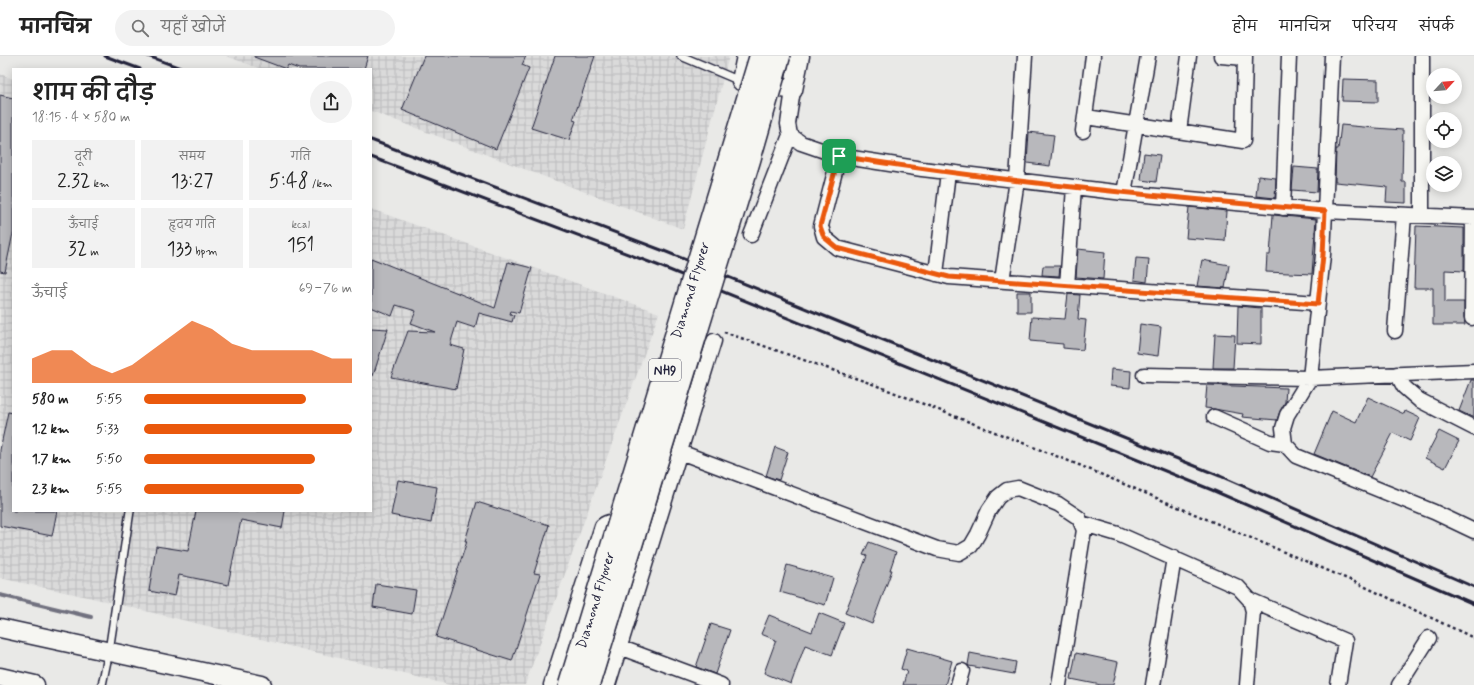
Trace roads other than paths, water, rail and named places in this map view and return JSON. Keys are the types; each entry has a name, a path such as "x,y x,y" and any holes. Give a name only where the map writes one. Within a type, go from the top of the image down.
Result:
{"highway":[{"name":"Diamond Flyover","path":"570,685 761,56"},
{"name":"Diamond Flyover","path":"588,685 753,146 779,56"}],"street":[{"path":"746,56 740,82 793,90"},
{"path":"751,235 790,135 788,124 800,56"},
{"path":"1002,281 1017,180 1025,56"},
{"path":"1083,131 1093,56"},
{"path":"1124,193 1148,56"},
{"path":"1179,131 1189,56"},
{"path":"1086,117 1243,141 1245,57 1221,56"},
{"path":"1283,208 1290,56"},
{"path":"1332,56 1323,255 1310,378 1288,415 1283,428 1286,444 1296,456 1434,512 1474,531"},
{"path":"1422,56 1422,215"},
{"path":"790,135 801,143 839,156 948,172 1124,193 1283,208 1474,218 1472,318"},
{"path":"839,156 820,226 824,237 837,248 949,277 1318,304"},
{"path":"936,274 948,172"},
{"path":"1068,286 1074,187"},
{"path":"1395,331 1404,215"},
{"path":"608,685 716,336"},
{"path":"1144,375 1310,378 1474,371"},
{"path":"1397,374 1404,387 1419,400 1474,428"},
{"path":"1214,417 1270,442 1286,444"},
{"path":"680,452 938,548 958,553 971,546 989,510 998,496 1007,490 1018,488 1058,504 1079,518 1084,530 1059,685"},
{"path":"551,685 602,526 611,521 654,536"},
{"path":"1081,522 1118,534 1174,558 1238,587 1250,600 1345,641 1338,685"},
{"path":"1154,685 1174,558"},
{"path":"1247,685 1253,611 1250,600"},
{"path":"0,628 262,685"},
{"path":"1399,685 1429,638"},
{"path":"619,647 721,685"},
{"path":"958,685 962,672"},
{"path":"0,677 35,685"}],"lane":[{"path":"681,56 740,82"},
{"path":"102,685 109,651 130,512"}],"waterway":[{"path":"0,595 91,617"}],"railway":[{"path":"105,56 137,68"},
{"path":"148,56 180,68"},
{"path":"372,140 664,251 1220,476 1474,587"},
{"path":"372,157 657,265 1212,490 1474,604"}]}
